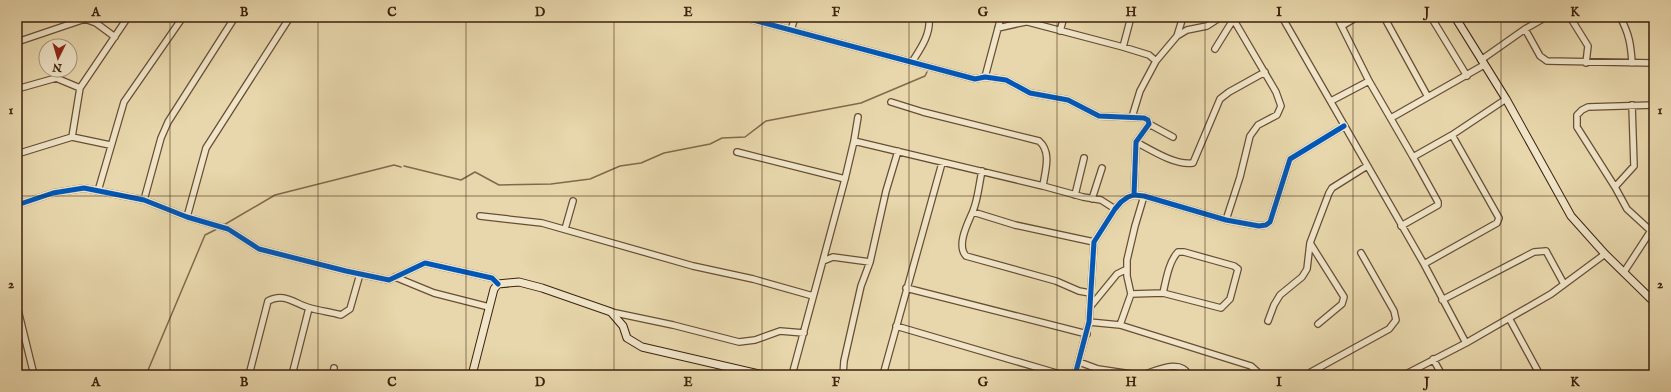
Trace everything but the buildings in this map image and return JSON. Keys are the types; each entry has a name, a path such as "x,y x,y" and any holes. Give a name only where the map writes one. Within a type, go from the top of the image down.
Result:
{"street":[{"path":"72,137 80,88 128,17"},
{"path":"98,190 110,145 124,102 183,17"},
{"path":"144,200 161,138 168,122 236,17"},
{"path":"187,217 206,148 290,17"},
{"path":"742,17 974,79 985,77 1006,80 1030,92 1068,100 1099,116 1144,118 1148,120 1148,124 1173,137"},
{"path":"791,30 795,17"},
{"path":"912,62 926,38 930,23 929,17"},
{"path":"985,77 1001,17"},
{"path":"1010,17 1123,47 1149,56 1156,61"},
{"path":"1060,31 1064,17"},
{"path":"1123,47 1131,17"},
{"path":"1177,36 1183,17"},
{"path":"1132,117 1140,91 1156,61 1177,36 1187,30 1207,26 1220,17"},
{"path":"1215,49 1233,19 1239,17"},
{"path":"1282,17 1424,264 1466,343"},
{"path":"1336,17 1342,26 1369,81 1438,202 1438,205 1401,226"},
{"path":"1342,26 1357,17"},
{"path":"1384,17 1428,96"},
{"path":"1431,17 1466,76"},
{"path":"1455,17 1506,100 1571,216 1605,254 1654,302"},
{"path":"1391,118 1466,76 1525,29 1546,17"},
{"path":"1570,17 1588,46 1586,63"},
{"path":"1620,17 1628,31 1631,44 1632,63"},
{"path":"17,42 86,19 96,23 114,37"},
{"path":"1226,220 1250,136 1258,125 1277,115 1281,110 1276,92 1233,19"},
{"path":"998,28 1027,22"},
{"path":"1525,29 1544,60 1586,63 1654,63"},
{"path":"1136,142 1162,156 1188,164 1193,163 1220,99 1229,92 1265,72"},
{"path":"17,88 56,78 80,88"},
{"path":"1331,101 1369,81"},
{"path":"1413,157 1452,135 1506,100"},
{"path":"891,102 923,112 1039,141 1046,149 1043,186"},
{"path":"1615,187 1631,172 1634,166 1632,105"},
{"path":"1624,272 1652,229 1627,209 1615,187 1577,127 1576,118 1582,110 1588,108 1654,105"},
{"path":"792,375 845,179 858,117"},
{"path":"1134,195 1136,142 1148,124"},
{"path":"1075,375 1089,322 1094,242 1115,209 1128,197 1134,195 1144,196 1226,220 1259,226 1268,224 1290,159 1344,126"},
{"path":"1424,264 1497,223 1499,218 1452,135"},
{"path":"17,154 72,137 110,145"},
{"path":"854,141 1043,186 1104,202 1115,209"},
{"path":"843,375 844,361 861,286 870,262 886,191 898,151"},
{"path":"737,152 845,179"},
{"path":"1075,195 1084,158"},
{"path":"883,375 942,163"},
{"path":"1268,321 1274,305 1280,296 1302,277 1307,270 1310,243 1332,188 1367,166"},
{"path":"1092,199 1102,168"},
{"path":"982,171 973,212 968,220 962,244 963,253 966,256 1056,282 1079,291 1090,293"},
{"path":"17,205 53,193 84,188 98,190 144,200 187,217 228,229 259,249 385,280 425,263 492,278 498,284"},
{"path":"1120,325 1131,294 1127,269 1129,251 1144,196"},
{"path":"565,229 572,201"},
{"path":"973,212 1015,225 1094,242"},
{"path":"480,216 528,220 565,229 693,266 753,279 813,296"},
{"path":"1310,243 1344,297 1344,300 1318,324"},
{"path":"1131,294 1163,293 1221,308 1230,300 1238,269 1234,266 1184,252 1178,252 1167,277 1163,293"},
{"path":"1442,300 1534,252 1546,252 1564,284"},
{"path":"1308,375 1389,329 1396,320 1394,311 1361,254"},
{"path":"1404,375 1466,343 1509,318 1564,284 1605,254"},
{"path":"823,261 833,257 870,262"},
{"path":"1090,307 1117,274 1127,269"},
{"path":"249,375 268,301 275,298 284,298 292,300 308,308 341,314 350,309 360,274"},
{"path":"395,277 434,293 489,307"},
{"path":"472,375 494,289 498,284 519,282 542,288 611,312 673,325 739,342 755,340 780,330 804,333"},
{"path":"906,288 1086,334"},
{"path":"17,306 34,375"},
{"path":"292,375 308,308"},
{"path":"611,312 623,326 626,338 642,348 764,375"},
{"path":"1509,318 1540,375"},
{"path":"1089,322 1120,325 1251,366 1261,375"},
{"path":"896,326 1063,375"},
{"path":"1434,359 1442,375"},
{"path":"1079,362 1098,369 1138,375"},
{"path":"1142,375 1172,366 1184,368 1189,375"},
{"path":"333,375 334,368"},
{"path":"1096,375 1098,369"}],"waterway":[{"path":"404,166 461,180 475,172 499,185 551,184 590,179 620,166 641,163 664,153 710,144 722,138 745,137 766,121 861,103 925,76 927,72"},
{"path":"222,226 275,195 394,165 401,167"},
{"path":"146,375 205,235 217,229"}],"cycle path":[{"path":"742,17 975,79 985,77 1006,80 1030,93 1068,100 1099,116 1144,118 1148,120 1149,124 1136,142 1134,195"},
{"path":"1075,375 1089,322 1094,242 1121,202 1134,195 1144,196 1226,220 1259,226 1266,225 1270,222 1290,159 1344,126"},
{"path":"17,205 53,193 84,188 144,200 187,217 228,229 259,249 346,271 389,280 425,263 492,278 498,284"}]}
